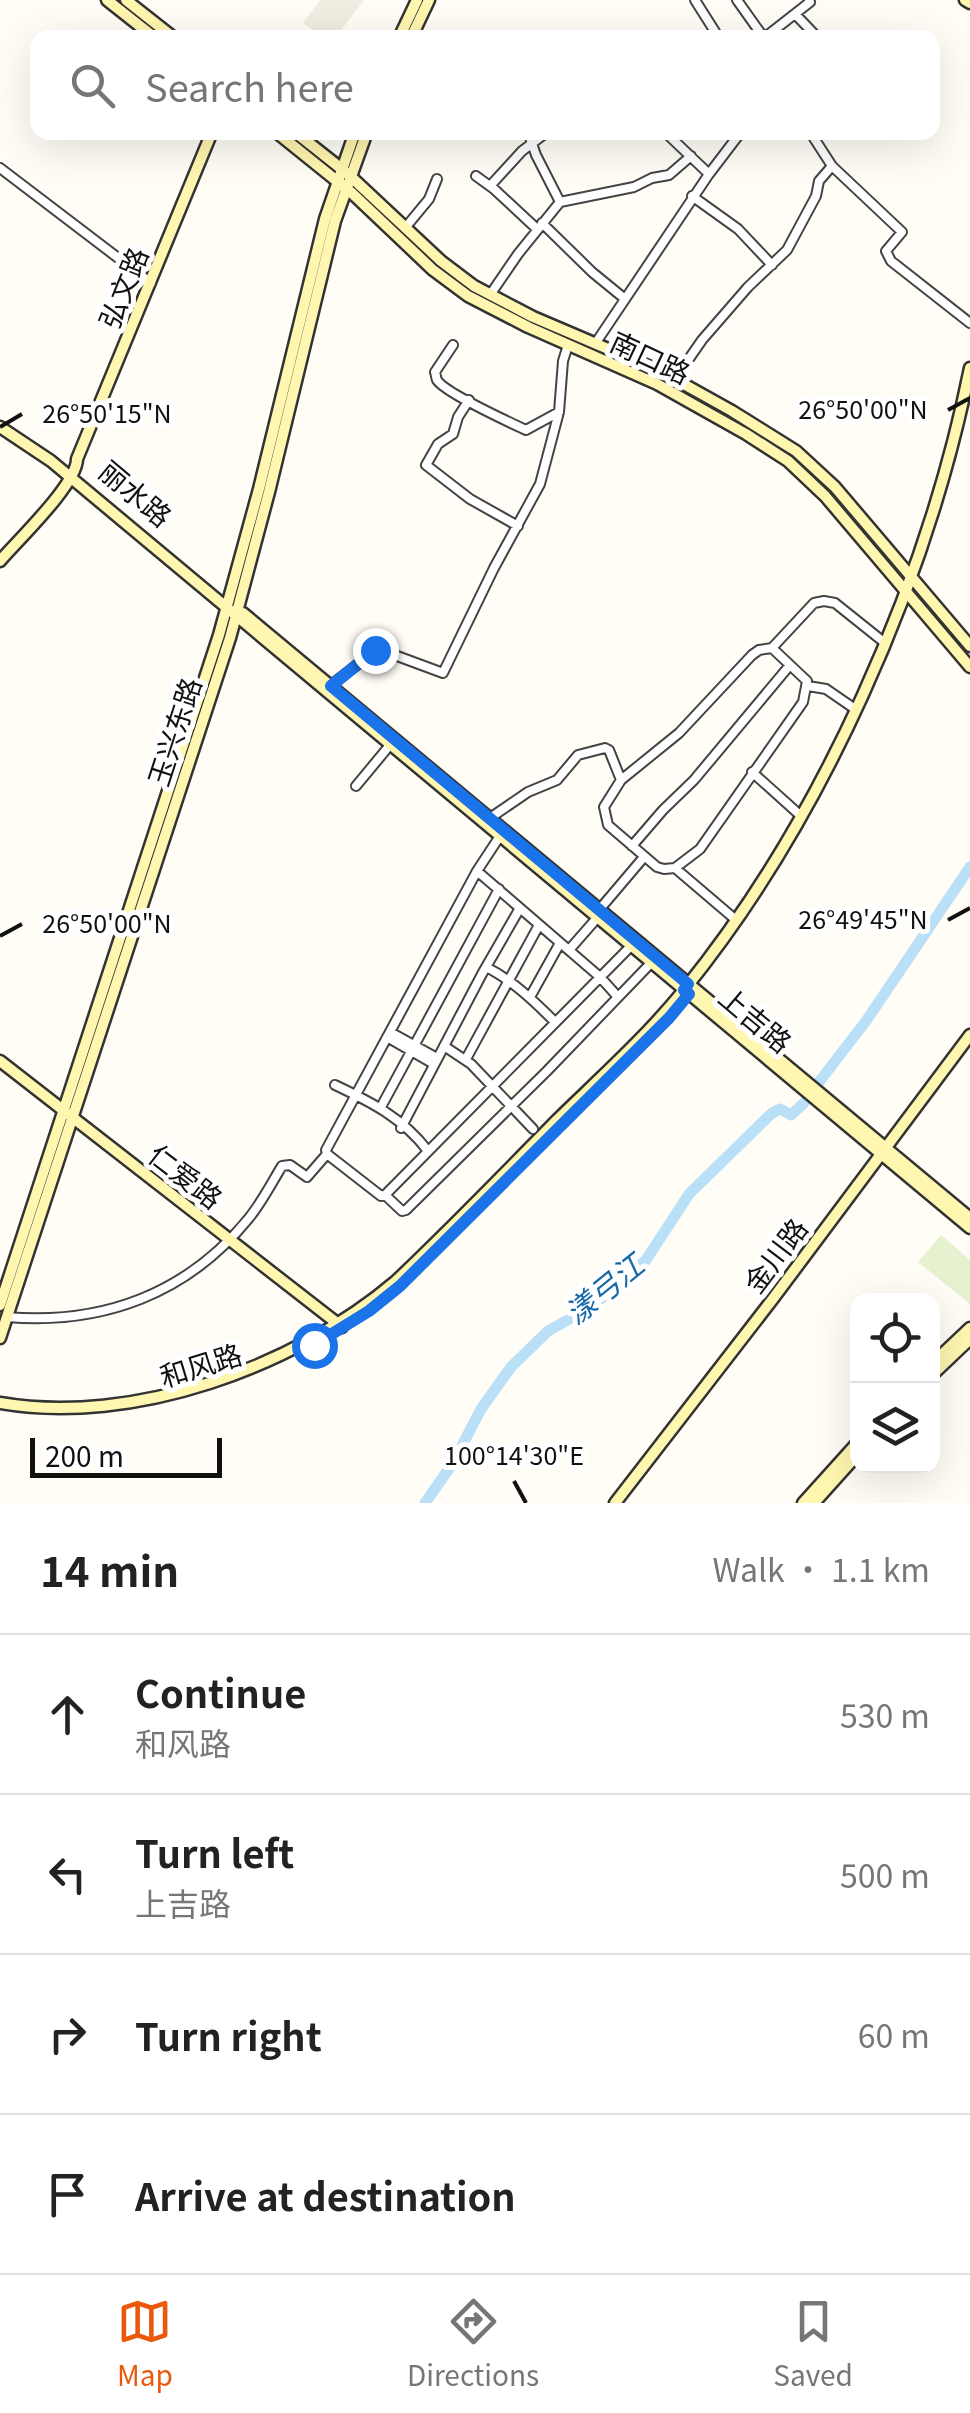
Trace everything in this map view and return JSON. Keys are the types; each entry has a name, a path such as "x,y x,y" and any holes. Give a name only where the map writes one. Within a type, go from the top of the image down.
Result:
{"main road":[{"path":"107,0 145,30"},
{"path":"126,0 164,30"},
{"path":"403,30 417,0"},
{"path":"415,30 429,0"},
{"name":"弘文路","path":"0,560 72,471 209,140"},
{"name":"南口路","path":"288,140 343,178 451,270 490,295 675,379 773,435 807,460 835,487 970,646"},
{"name":"南口路","path":"303,140 423,261 455,287 512,319 656,384 788,462 825,496 970,667"},
{"name":"玉兴东路","path":"0,1338 232,608 353,140"},
{"name":"玉兴东路","path":"343,178 363,140"},
{"path":"913,579 970,368"},
{"path":"689,989 750,913 804,825 863,709 937,517 970,399"},
{"name":"丽水路","path":"0,423 35,441 232,608"},
{"name":"弘文路","path":"0,551 72,471"},
{"path":"689,989 802,816 908,593"},
{"name":"上吉路","path":"232,608 490,818 651,963 689,989"},
{"name":"上吉路","path":"232,608 390,745 689,989 970,1228"},
{"name":"和风路","path":"0,1406 88,1405 181,1391 264,1363 340,1326 410,1267 689,989"},
{"name":"金川路","path":"615,1503 970,1035"},
{"name":"仁爱路","path":"0,1060 340,1326"},
{"name":"玉兴东路","path":"0,1304 69,1115"},
{"name":"上吉路","path":"883,1151 970,1218"},
{"path":"940,1356 970,1328"},
{"path":"940,1368 970,1339"},
{"path":"803,1503 850,1451"},
{"path":"814,1503 850,1463"}],"street":[{"path":"695,0 715,30"},
{"path":"737,0 758,30"},
{"path":"774,30 809,0"},
{"path":"795,14 810,30"},
{"path":"531,140 560,202"},
{"path":"490,186 536,140"},
{"path":"673,140 709,174"},
{"path":"595,344 692,196 735,140"},
{"path":"815,140 832,166 902,232 886,251 892,262 970,323"},
{"path":"490,295 560,202 634,188 652,178 669,175 690,156"},
{"path":"675,379 702,340 748,287 788,250 816,196 819,181 832,166"},
{"path":"0,168 150,283"},
{"path":"476,176 625,299"},
{"path":"405,228 429,199 437,180"},
{"path":"692,196 738,229 772,265"},
{"path":"331,686 375,650 443,673 540,484 559,412 568,345"},
{"path":"452,346 435,372 442,385 526,430 559,412"},
{"path":"469,400 458,417 454,434 438,444 426,464 470,498 518,526"},
{"path":"772,648 807,681 803,702 700,849 675,868 660,869 608,825 604,807 621,780 679,734 752,655 772,648 814,603 835,603 884,643"},
{"path":"632,846 790,665"},
{"path":"808,686 826,689 855,709"},
{"path":"356,786 390,745"},
{"path":"490,818 518,798 557,780 583,753 607,748 621,780"},
{"path":"752,772 802,816"},
{"path":"500,836 477,870 326,1150 328,1154 381,1196 406,1210 651,963"},
{"path":"569,950 644,856"},
{"path":"675,868 736,920"},
{"path":"477,870 618,997"},
{"path":"381,1107 498,890"},
{"path":"402,1126 520,908"},
{"path":"466,1059 539,924"},
{"path":"530,997 560,943"},
{"path":"384,1195 631,946"},
{"path":"486,967 530,997 555,1022"},
{"path":"389,1035 436,1061"},
{"path":"444,1046 466,1059 533,1129"},
{"path":"335,1085 381,1107 428,1150"},
{"path":"356,1095 402,1126"},
{"path":"7,1317 70,1317 102,1312 130,1304 182,1279 229,1240 258,1206 282,1166 290,1165 307,1177 328,1154"}],"green space":[{"path":"941,1235 970,1260 970,1304 918,1262"}],"shaded area":[{"path":"320,0 364,0 341,30 312,30 303,23"}],"waterway":[{"name":"漾弓江","path":"819,1082 866,1021 970,867"},
{"name":"漾弓江","path":"425,1503 511,1367 548,1331 591,1307 646,1260 689,1194 772,1113 780,1109 791,1115 804,1103"}],"route":[{"path":"314,1345 369,1311 415,1272 689,994 684,990 688,984 331,686 375,650"}]}
